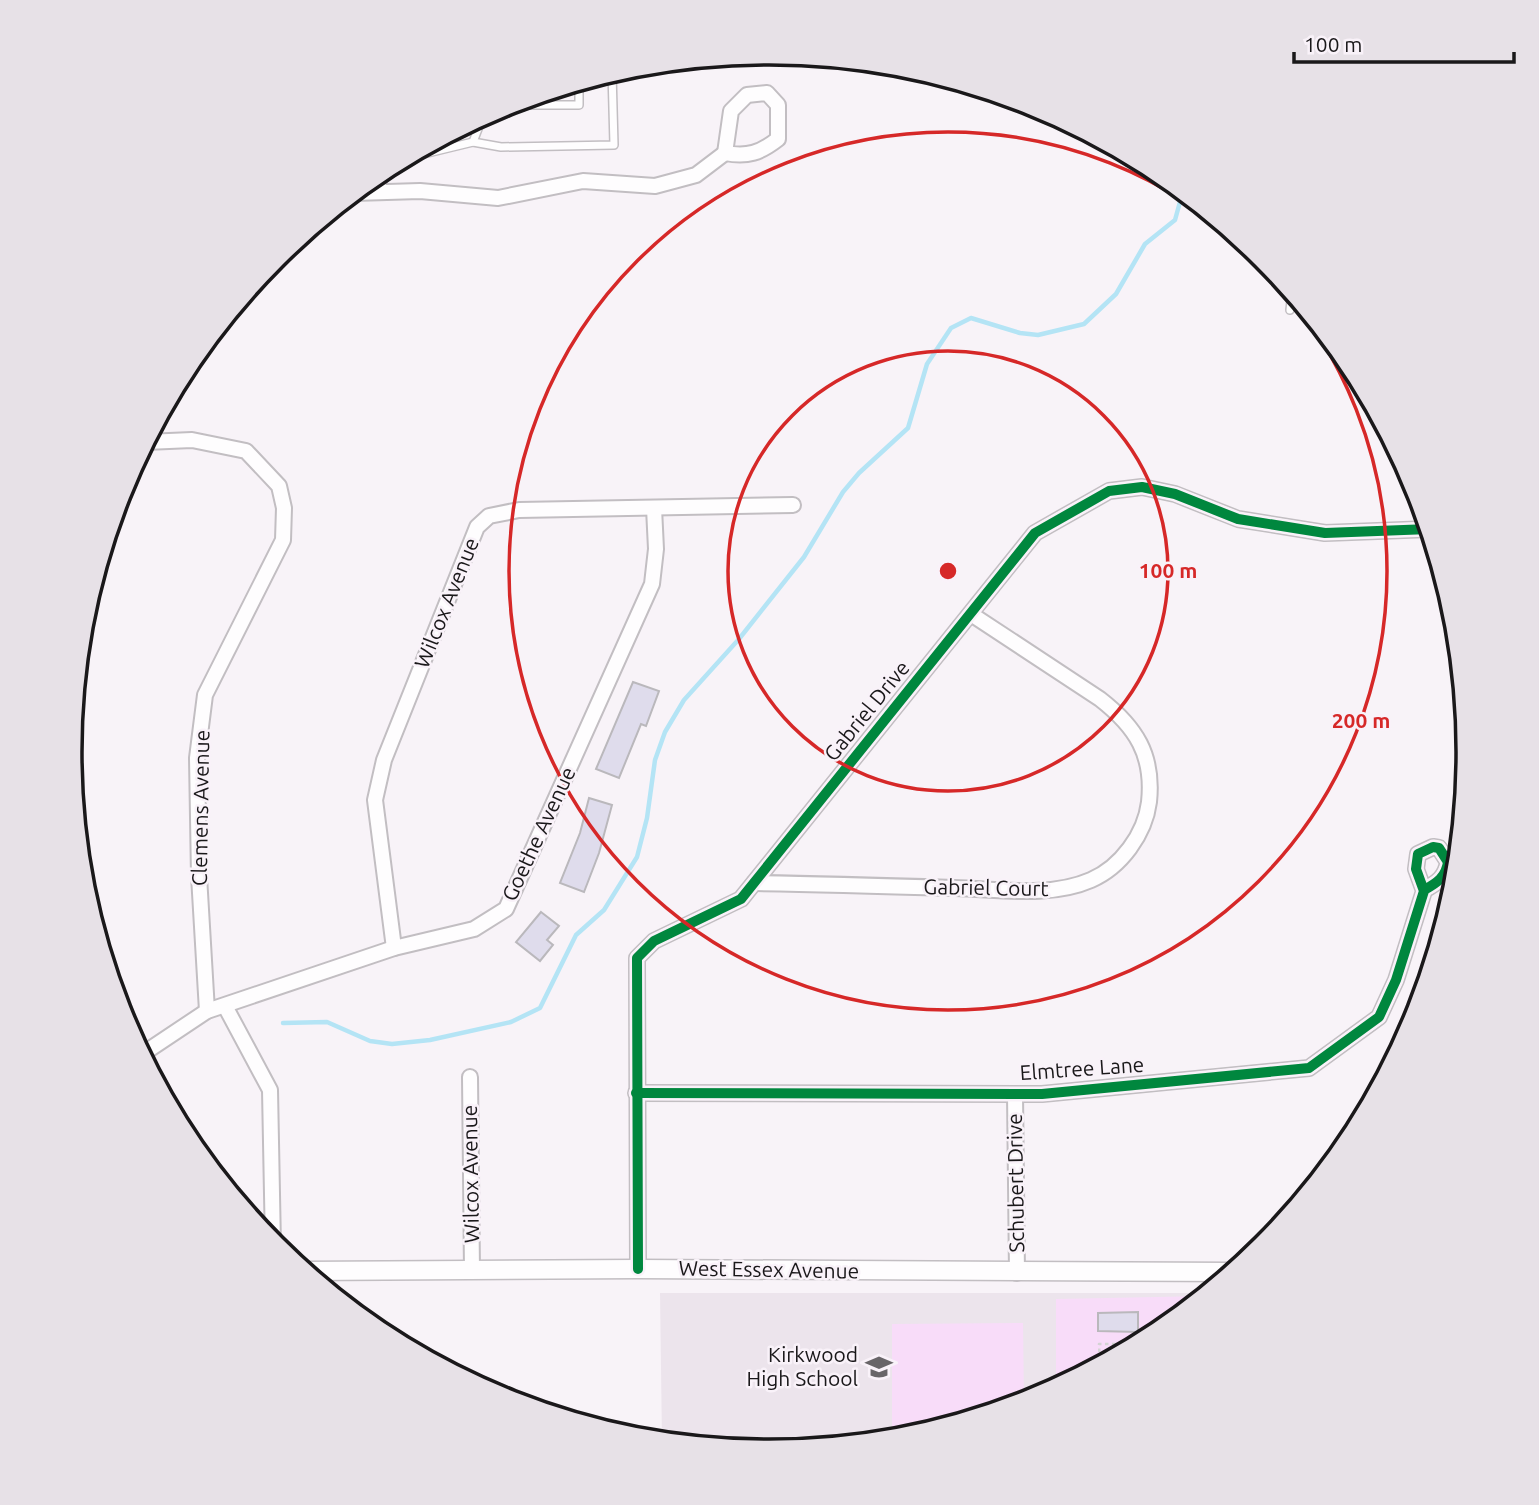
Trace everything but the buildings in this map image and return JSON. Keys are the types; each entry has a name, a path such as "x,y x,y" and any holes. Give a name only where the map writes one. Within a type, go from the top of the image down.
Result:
{"street":[{"path":"371,192 420,191 498,198 583,181 655,186 696,175 725,153 731,111 747,95 767,93 778,104 778,139 762,151 744,156 725,153"},
{"path":"379,187 379,192"},
{"name":"Clemens Avenue","path":"156,442 192,440 246,451 279,486 284,508 283,540 205,695 197,758 199,876 207,1011"},
{"name":"Gabriel Drive","path":"638,1269 637,958 654,942 741,899 1035,533 1109,491 1142,487 1175,494 1238,519 1325,533 1420,529"},
{"name":"Wilcox Avenue","path":"394,948 375,800 384,760 477,527 489,516 519,510 793,505"},
{"name":"Goethe Avenue","path":"149,1049 207,1011 394,948 474,929 506,909 652,584 656,549 654,508"},
{"name":"Gabriel Court","path":"754,883 1045,890 1093,879 1118,863 1135,840 1147,815 1150,785 1137,734 1120,714 1100,699 971,614"},
{"name":"Elmtree Lane","path":"636,1093 1015,1094 1308,1068 1379,1017 1396,980 1424,891"},
{"path":"225,1006 270,1090 273,1228"},
{"name":"Wilcox Avenue","path":"470,1077 472,1271"},
{"name":"Schubert Drive","path":"1015,1094 1017,1273"},
{"name":"West Essex Avenue","path":"317,1271 638,1269 1220,1272"}],"lane":[{"path":"438,150 473,142 501,147 614,145 612,83"},
{"path":"536,106 579,105 579,92"},
{"path":"473,142 477,130"},
{"path":"1290,310 1291,304"}],"path":[{"path":"1100,1355 1099,1344 1120,1344"}],"shaded area":[{"name":"Kirkwood High School","path":"660,1293 1194,1293 1152,1324 1074,1369 991,1404 948,1417 904,1427 814,1439 725,1439 662,1431"},
{"path":"1190,1296 1113,1348 1056,1377 1056,1299"},
{"path":"1023,1323 1024,1391 948,1417 892,1429 892,1324"}],"waterway":[{"path":"283,1023 327,1022 370,1041 392,1044 430,1040 511,1022 540,1008 576,935 604,910 637,857 647,818 655,760 665,732 684,700 739,639 804,557 843,492 859,473 908,428 927,364 951,328 971,318 1020,333 1038,335 1084,324 1116,294 1145,244 1175,220 1180,201"}],"cycle path":[{"path":"638,1269 637,958 654,941 741,899 1035,533 1109,491 1142,487 1175,494 1238,519 1325,533 1420,529"},
{"path":"1424,891 1416,869 1418,854 1433,847 1439,848 1448,862"},
{"path":"1424,891 1440,879 1448,864"},
{"path":"636,1093 1042,1094 1309,1068 1379,1017 1396,980 1424,891"}],"place":[{"name":"Kirkwood High School","path":"879,1367"}]}
